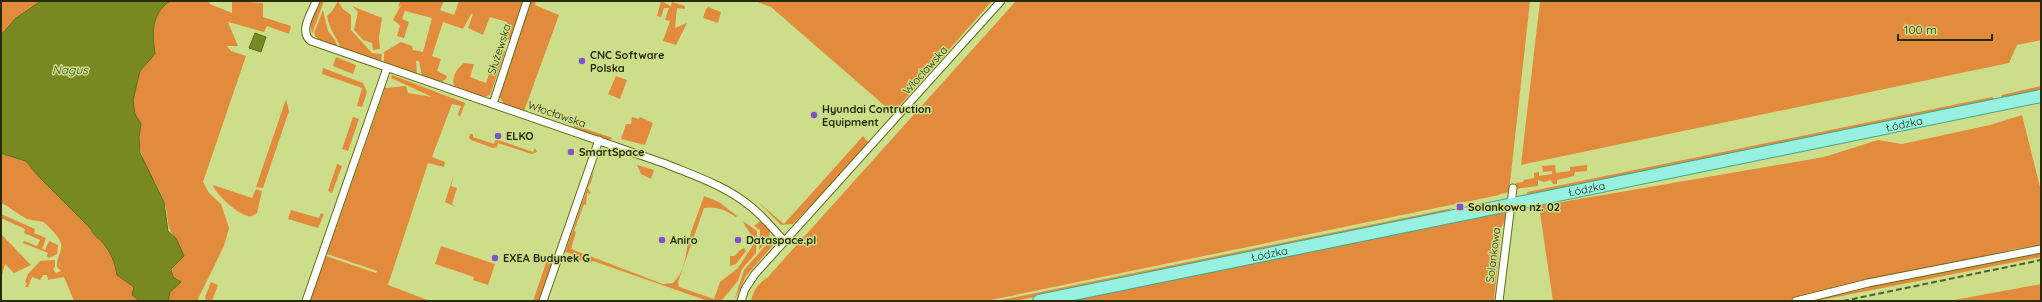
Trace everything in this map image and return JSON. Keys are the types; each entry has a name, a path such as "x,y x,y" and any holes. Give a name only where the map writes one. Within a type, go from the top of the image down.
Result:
{"main road":[{"name":"Łódzka","path":"1039,301 2041,96"}],"street":[{"name":"Włocławska","path":"316,1 305,29 306,36 310,41 661,162 728,192 755,210 785,242"},
{"name":"Służewska","path":"493,104 527,1"},
{"name":"Włocławska","path":"741,301 751,280 1001,1"},
{"path":"306,301 387,68"},
{"path":"543,301 599,140"},
{"name":"Solankowa","path":"1499,301 1513,188"},
{"path":"1796,301 1868,283 2041,249"}],"shaded area":[{"path":"1,1 41,1 16,18 1,35"},
{"path":"170,1 209,1 210,4 232,13 232,1 263,3 263,17 291,26 289,34 267,26 264,32 228,22 238,46 227,46 231,51 246,56 203,182 209,193 221,204 229,228 224,246 197,301 168,301 176,238 170,229 164,201 142,156 139,136 141,124 135,114 133,100 140,71 155,54 153,31 156,18 159,12"},
{"path":"319,1 324,1 312,34 310,24"},
{"path":"338,1 343,9 351,15 351,30 372,53 382,54 381,62 341,49 327,16"},
{"path":"400,1 444,1 440,10 454,15 459,1 523,1 510,39 503,42 507,22 490,17 483,35 468,28 473,14 471,14 463,29 443,22 432,56 441,59 437,71 447,76 446,79 440,83 422,77 419,61 416,61 417,75 384,63 384,52 401,42 412,46 413,50 423,52 432,18 405,11 402,19 409,22 404,38 397,36 400,25 393,20 401,5 398,7"},
{"path":"530,1 536,1 535,5 559,15 524,111 504,104 499,96"},
{"path":"661,1 671,6 672,2 685,6 685,9 677,8 675,28 687,23 676,45 663,41 670,21 665,20 669,8 664,8 661,17 657,16"},
{"path":"755,1 992,1 893,113 771,7"},
{"path":"1016,1 1530,1 1509,192 986,301 751,301 753,294 759,285 767,278"},
{"path":"1540,1 2041,1 2041,40 2017,45 2009,63 1521,165"},
{"path":"352,6 382,18 379,37 380,49 373,50 372,43 363,40 354,30 358,12"},
{"path":"708,7 721,12 718,23 703,18"},
{"path":"323,10 328,31 335,40 338,48 320,41 315,36 314,33"},
{"path":"499,45 505,52 490,95 483,97 455,87 453,81 455,74 464,63 474,64 470,77 486,83"},
{"path":"336,57 356,65 353,74 333,66"},
{"path":"323,68 363,83 367,92 362,107 357,106 362,88 322,74"},
{"path":"392,75 465,103 460,117 458,114 461,106 452,104 432,157 445,162 444,167 428,163 388,285 430,301 310,301 326,256 376,273 377,271 327,254 385,88 406,86 408,93 432,97 391,78"},
{"path":"616,76 627,80 620,99 608,94"},
{"path":"2041,86 2041,90 2000,99 2002,95"},
{"path":"1992,97 1996,100 1550,190 1528,197 1527,192"},
{"path":"286,99 289,111 263,188 256,187"},
{"path":"2022,115 2041,191 2041,245 2015,249 1880,282 1915,278 1953,268 2041,251 2041,257 1816,301 1553,301 1539,206 1824,157 1878,140 1902,144 1990,125"},
{"path":"353,117 359,119 348,151 342,149"},
{"path":"632,117 639,119 640,117 653,123 645,145 621,139 626,124 631,124"},
{"path":"573,125 613,138 609,140 576,129"},
{"path":"470,134 473,134 473,137 494,144 496,139 533,152 535,148 537,152 532,154 498,143 497,147 493,148 471,140 469,138"},
{"path":"863,136 868,142 866,149 793,224 781,225 758,202 784,224"},
{"path":"1,151 3,154 26,161 38,176 91,229 93,234 103,243 110,254 114,262 117,275 134,287 132,295 140,301 74,301 64,277 48,280 47,275 43,275 40,280 32,277 28,287 25,287 28,274 40,261 55,260 55,267 53,269 56,273 61,271 57,267 57,261 61,249 61,243 53,231 43,222 27,219 1,203"},
{"path":"337,164 342,166 332,193 328,191"},
{"path":"596,164 588,188 591,194 587,193 586,205 584,204 574,231 576,232 571,249 663,284 673,283 677,279 682,269 688,243 704,196 719,202 737,216 736,217 720,209 704,208 678,282 679,287 714,299 720,282 738,268 753,245 753,237 743,221 757,231 756,253 742,269 738,281 721,301 708,301 593,261 589,263 572,258 572,254 565,252"},
{"path":"637,165 654,170 651,179 641,174"},
{"path":"1555,165 1556,173 1570,171 1570,167 1587,165 1587,171 1575,172 1574,176 1557,180 1557,184 1553,184 1551,180 1544,182 1538,180 1538,186 1515,189 1516,183 1534,178 1534,173 1539,172 1539,176 1552,174 1552,171 1543,172 1542,166"},
{"path":"454,174 451,186 457,188 452,204 456,207 445,202"},
{"path":"213,185 252,198 256,189 262,191 257,213 252,216 242,214 224,200"},
{"path":"1453,208 1435,216 1418,217 1015,301 996,301"},
{"path":"291,210 319,218 321,213 324,214 318,228 288,219"},
{"path":"1504,210 1507,212 1507,218 1501,228 1494,301 1067,301"},
{"path":"1,214 35,229 34,233 46,238 42,249 45,250 49,241 58,245 57,254 49,258 47,256 48,253 23,243 24,241 37,246 40,240 24,233 25,229 1,218"},
{"path":"760,221 770,230 769,239 759,250 760,230 754,226"},
{"path":"1,234 31,265 14,273 5,264 1,278"},
{"path":"774,236 774,244 746,276 734,301 744,270"},
{"path":"441,246 495,264 488,285 473,280 474,277 435,264"},
{"path":"744,248 746,251 736,264 730,266 730,256 735,256"},
{"path":"546,259 553,262 539,301 533,301 547,260"},
{"path":"211,282 218,285 212,301 206,301 205,297"},
{"path":"2041,284 2041,301 1949,301"}],"water":[{"name":"Nagus","path":"41,1 170,1 159,12 156,18 153,31 155,54 140,71 133,100 135,114 141,124 139,137 140,153 164,202 168,231 176,238 184,256 171,269 173,277 181,282 170,292 168,301 140,301 132,295 134,287 117,275 114,262 110,254 103,243 93,234 91,229 38,176 26,161 3,154 1,151 1,35 16,18"},
{"path":"255,33 266,37 261,52 249,48"}],"railway":[{"path":"1843,301 2041,260"}],"place":[{"name":"CNC Software Polska","path":"582,61"},
{"name":"Hyundai Contruction Equipment","path":"814,115"},
{"name":"ELKO","path":"498,136"},
{"name":"SmartSpace","path":"571,152"},
{"name":"Solankowa nż. 02","path":"1460,207"},
{"name":"Aniro","path":"662,240"},
{"name":"Dataspace.pl","path":"738,240"},
{"name":"EXEA Budynek G","path":"495,258"}]}
